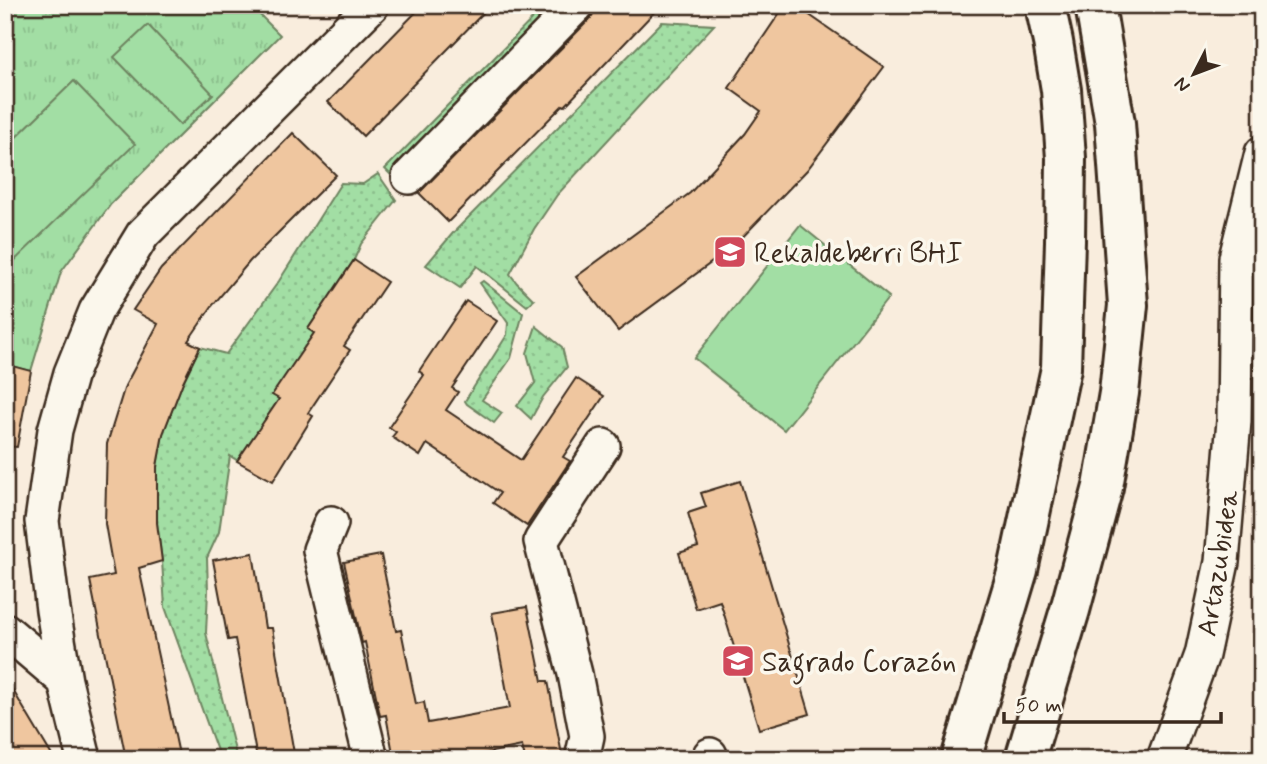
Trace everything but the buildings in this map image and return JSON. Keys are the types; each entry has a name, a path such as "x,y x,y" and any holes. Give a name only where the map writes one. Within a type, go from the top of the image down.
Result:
{"highway":[{"path":"1020,5 1039,87 1065,241"},
{"path":"961,759 1018,570 1061,368 1066,158 1061,90 1045,5"},
{"path":"1095,5 1115,123 1128,305"},
{"path":"1025,759 1070,610 1103,487 1119,393 1139,197 1138,123 1121,5"}],"street":[{"path":"84,759 65,681 42,521 54,430 71,373 96,312 143,234 372,5"},
{"path":"409,177 577,5"},
{"name":"Artazubidea","path":"1164,759 1202,655 1222,562 1234,421 1236,258 1262,153"},
{"path":"582,759 587,736 575,674 541,541 603,446"},
{"path":"331,523 320,550 371,759"},
{"path":"5,631 65,681"}],"green space":[{"path":"5,5 250,5 280,35 111,204 61,272 31,371 5,364 5,260 10,264 74,82 5,148"},
{"path":"546,5 567,5 393,177 385,169"},
{"path":"662,22 714,25 557,195 534,229 510,274 534,300 527,306 477,266 460,288 426,265 453,233"},
{"path":"148,25 213,94 180,125 114,57"},
{"path":"74,81 135,144 10,265 5,260 5,148"},
{"path":"378,174 396,200 361,244 354,260 308,329 314,333 273,395 279,399 238,461 230,456 219,532 207,558 206,633 237,759 220,759 165,607 157,523 157,466 163,434 200,347 226,354 279,281 341,183 363,184"},
{"path":"800,225 889,297 784,430 694,358"},
{"path":"483,281 523,313 511,358 482,400 502,413 494,423 465,401 507,335 508,323 480,283"},
{"path":"536,326 562,347 567,367 543,397 531,419 517,406 535,383 527,353"}],"place":[{"name":"Rekaldeberri BHI","path":"730,252"},
{"name":"Sagrado Corazón","path":"738,661"}]}
